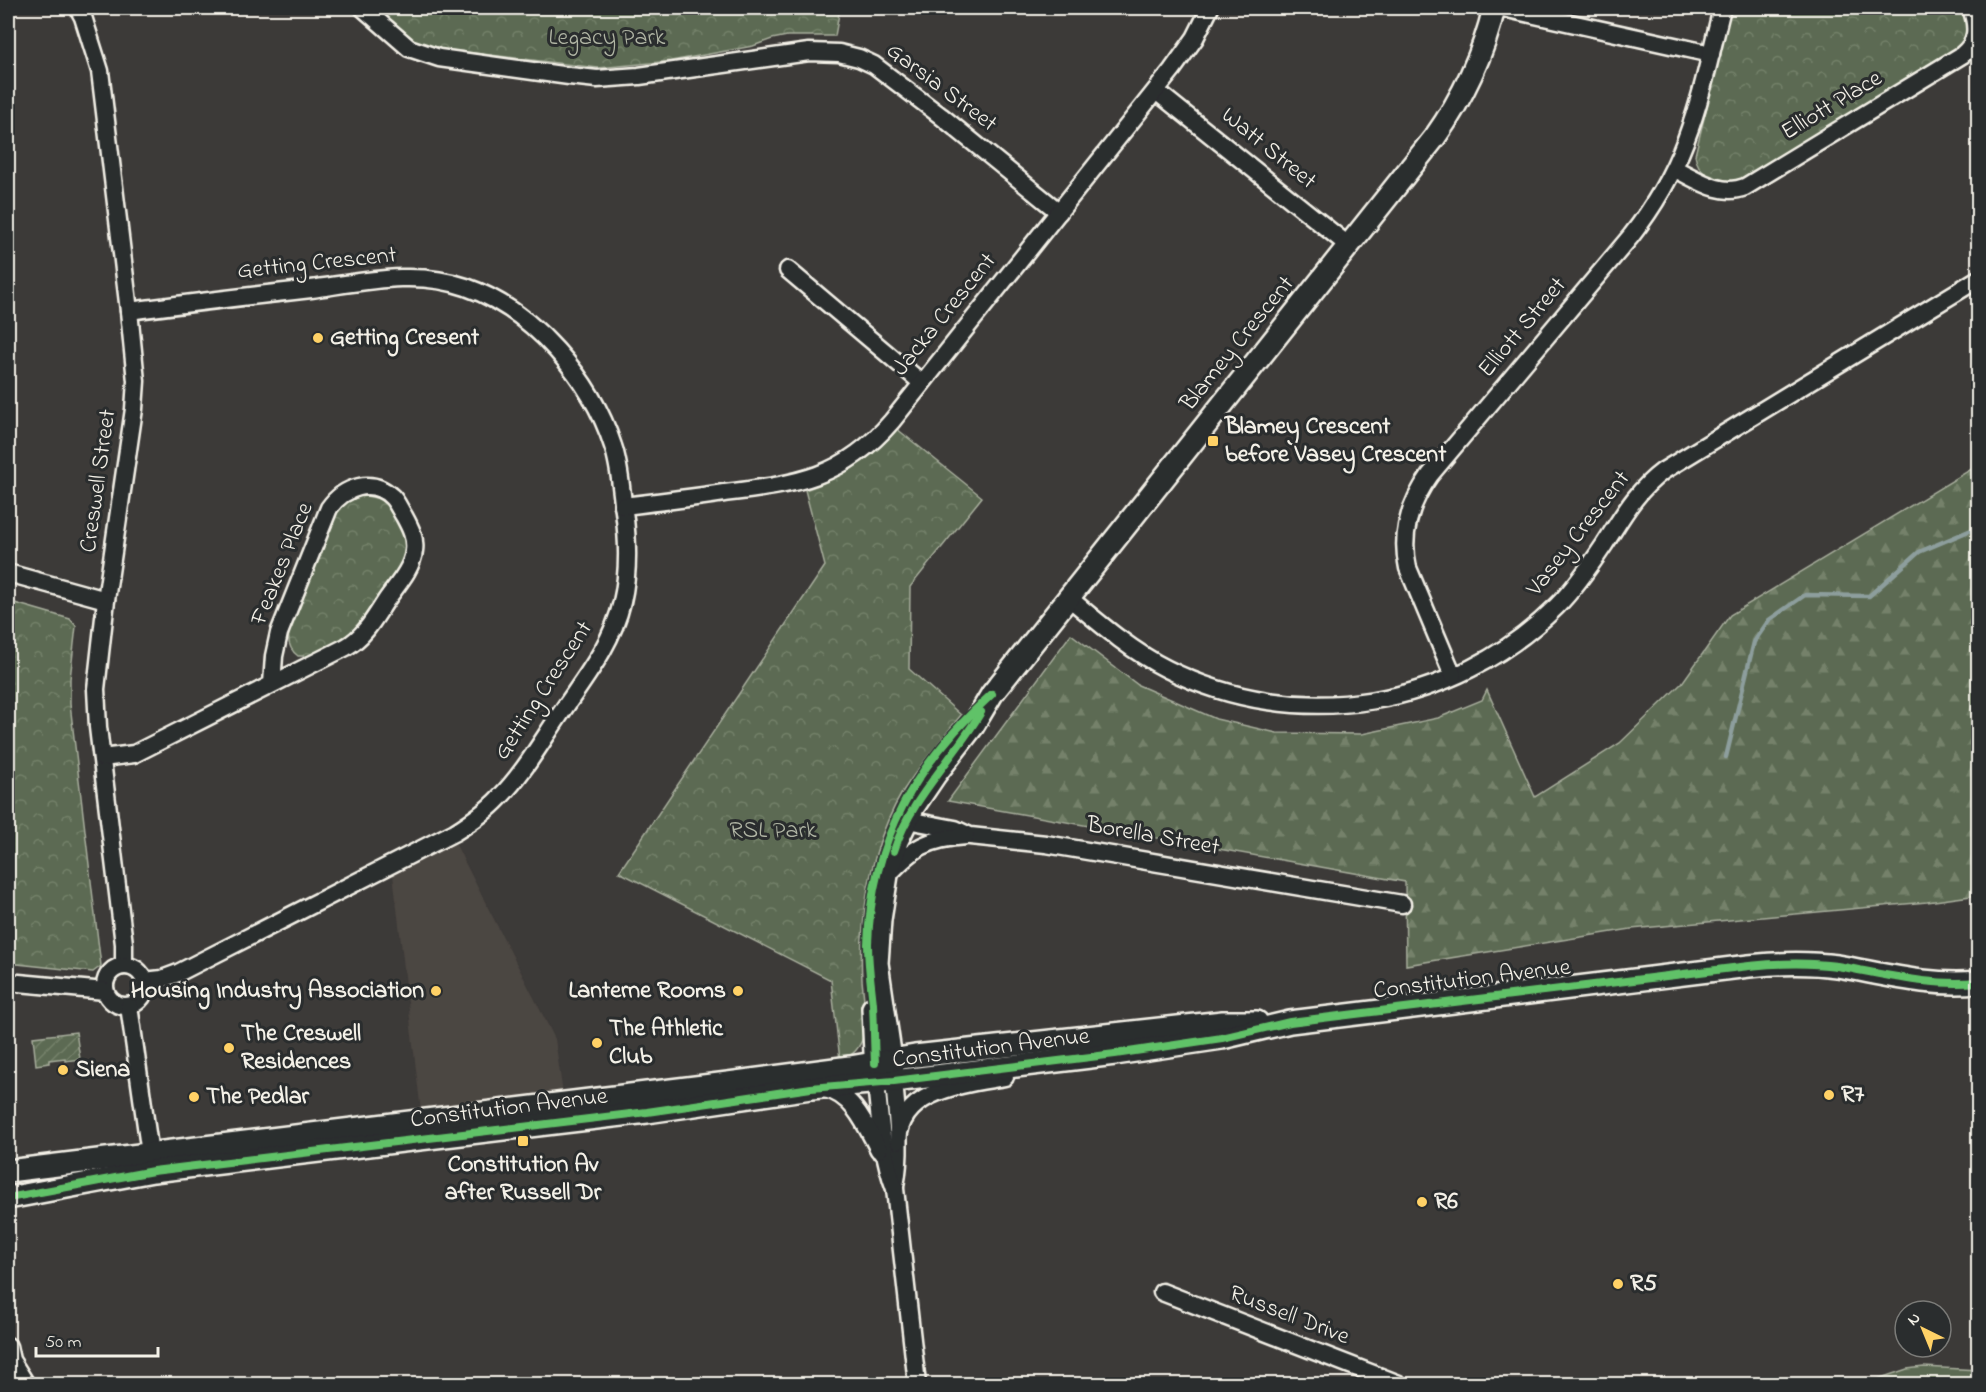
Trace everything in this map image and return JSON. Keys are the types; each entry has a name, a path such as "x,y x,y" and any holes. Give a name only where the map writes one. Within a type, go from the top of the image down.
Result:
{"street":[{"name":"Creswell Street","path":"78,8 100,71 135,364 135,403 106,600 96,689 123,934 124,966"},
{"name":"Garsia Street","path":"363,8 409,48 439,58 597,79 639,76 809,52 839,53 859,58 874,65 924,103 1059,212"},
{"name":"Jacka Crescent","path":"623,506 775,487 814,477 844,463 867,447 889,425 1156,91 1191,44 1210,8"},
{"name":"Blamey Crescent","path":"884,1072 868,971 869,931 879,868 901,818 973,726 992,694 1446,122 1474,67 1494,8"},
{"path":"1503,8 1711,54"},
{"name":"Elliott Street","path":"1453,675 1408,568 1405,555 1405,534 1413,505 1430,475 1646,217 1675,169 1696,115 1722,8"},
{"name":"Elliott Place","path":"1675,169 1719,190 1730,191 1745,187 1965,53 1976,34 1976,23 1971,8"},
{"name":"Watt Street","path":"1156,91 1349,246"},
{"path":"788,270 922,383"},
{"name":"Getting Crescent","path":"129,311 406,278 446,281 480,291 528,321 547,340 586,389 602,416 614,447 627,549 626,579 621,607 612,633 522,771 493,805 478,818 455,832 184,970 166,978 144,981"},
{"name":"Vasey Crescent","path":"1068,597 1118,637 1158,664 1207,685 1250,698 1303,705 1360,703 1409,693 1501,652 1548,614 1588,569 1635,497 1663,471 1978,279"},
{"name":"Feakes Place","path":"102,758 134,754 272,684 358,639 408,567 414,553 413,535 397,503 385,491 372,486 358,487 340,496 329,508 279,633 274,656 272,684"},
{"path":"8,573 106,600"},
{"name":"Blamey Crescent","path":"884,1072 877,963 880,920 887,875 901,818"},
{"name":"Borella Street","path":"901,818 955,829 970,836 1046,844 1402,904"},
{"path":"887,875 922,845 953,837 970,836"},
{"name":"Constitution Avenue","path":"8,1198 153,1171 574,1111 770,1078 1033,1064 1222,1038 1290,1022 1785,963 1836,966 1938,984 1978,982"},
{"path":"124,966 135,968 144,981 143,994 129,1006 117,1005 111,1001 104,985 108,974 124,966"},
{"path":"8,982 105,991"},
{"path":"129,1006 150,1154"},
{"name":"Constitution Avenue","path":"8,1171 150,1154 811,1088 884,1072 1223,1022 1290,1022"},
{"path":"898,1141 907,1112 916,1104 947,1089 1009,1076 1033,1064"},
{"path":"884,1072 898,1141 895,1189"},
{"path":"884,1072 882,1140 886,1164"},
{"path":"811,1088 832,1090 846,1098 864,1124 886,1164 895,1189 917,1384"},
{"name":"Russell Drive","path":"1162,1292 1398,1384"},
{"path":"8,1346 12,1360 26,1384"}],"shaded area":[{"path":"455,843 555,1039 563,1094 421,1112 393,874"}],"green space":[{"name":"Legacy Park","path":"373,8 840,8 835,36 787,36 753,46 671,61 598,68 425,47 409,40"},
{"path":"1731,8 1964,8 1967,19 1966,38 1961,47 1746,178 1733,184 1725,184 1707,176 1696,161 1695,155"},
{"name":"RSL Park","path":"897,429 982,497 910,587 909,669 961,715 903,791 881,839 871,873 862,933 865,1015 863,1037 851,1055 840,1060 831,980 619,872 825,566 805,490 855,466"},
{"path":"1978,465 1978,895 1927,902 1631,929 1406,965 1405,882 948,801 1071,634 1138,685 1216,719 1277,733 1362,734 1438,718 1482,700 1487,690 1535,797 1620,743 1682,683 1730,615"},
{"path":"361,495 381,499 390,507 407,543 404,561 362,624 348,637 311,656 298,656 289,642 291,624 338,510 352,497"},
{"path":"8,601 70,619 76,626 70,679 70,704 101,966 93,972 8,963"},
{"path":"76,1032 80,1059 49,1060 49,1063 36,1065 33,1037"},
{"path":"1924,1367 1978,1370 1978,1384 1863,1384 1907,1369"}],"waterway":[{"path":"1726,757 1754,642 1769,620 1805,595 1869,596 1919,552 1976,528"}],"cycle path":[{"path":"875,1063 868,944 871,906 878,871 889,837 920,776 965,720 992,694"},
{"path":"894,851 911,813 981,712"},
{"path":"8,1198 153,1171 647,1112 811,1088 894,1081 1115,1054 1222,1038 1290,1022 1749,966 1815,964 1942,983 1978,982"}],"place":[{"name":"Getting Cresent","path":"318,338"},
{"name":"Blamey Crescent before Vasey Crescent","path":"1213,441"},
{"name":"Housing Industry Association","path":"436,991"},
{"name":"Lanterne Rooms","path":"738,991"},
{"name":"The Athletic Club","path":"597,1043"},
{"name":"The Creswell Residences","path":"229,1048"},
{"name":"Siena","path":"63,1070"},
{"name":"R7","path":"1829,1095"},
{"name":"The Pedlar","path":"194,1097"},
{"name":"Constitution Av after Russell Dr","path":"523,1141"},
{"name":"R6","path":"1422,1202"},
{"name":"R5","path":"1618,1284"}]}
